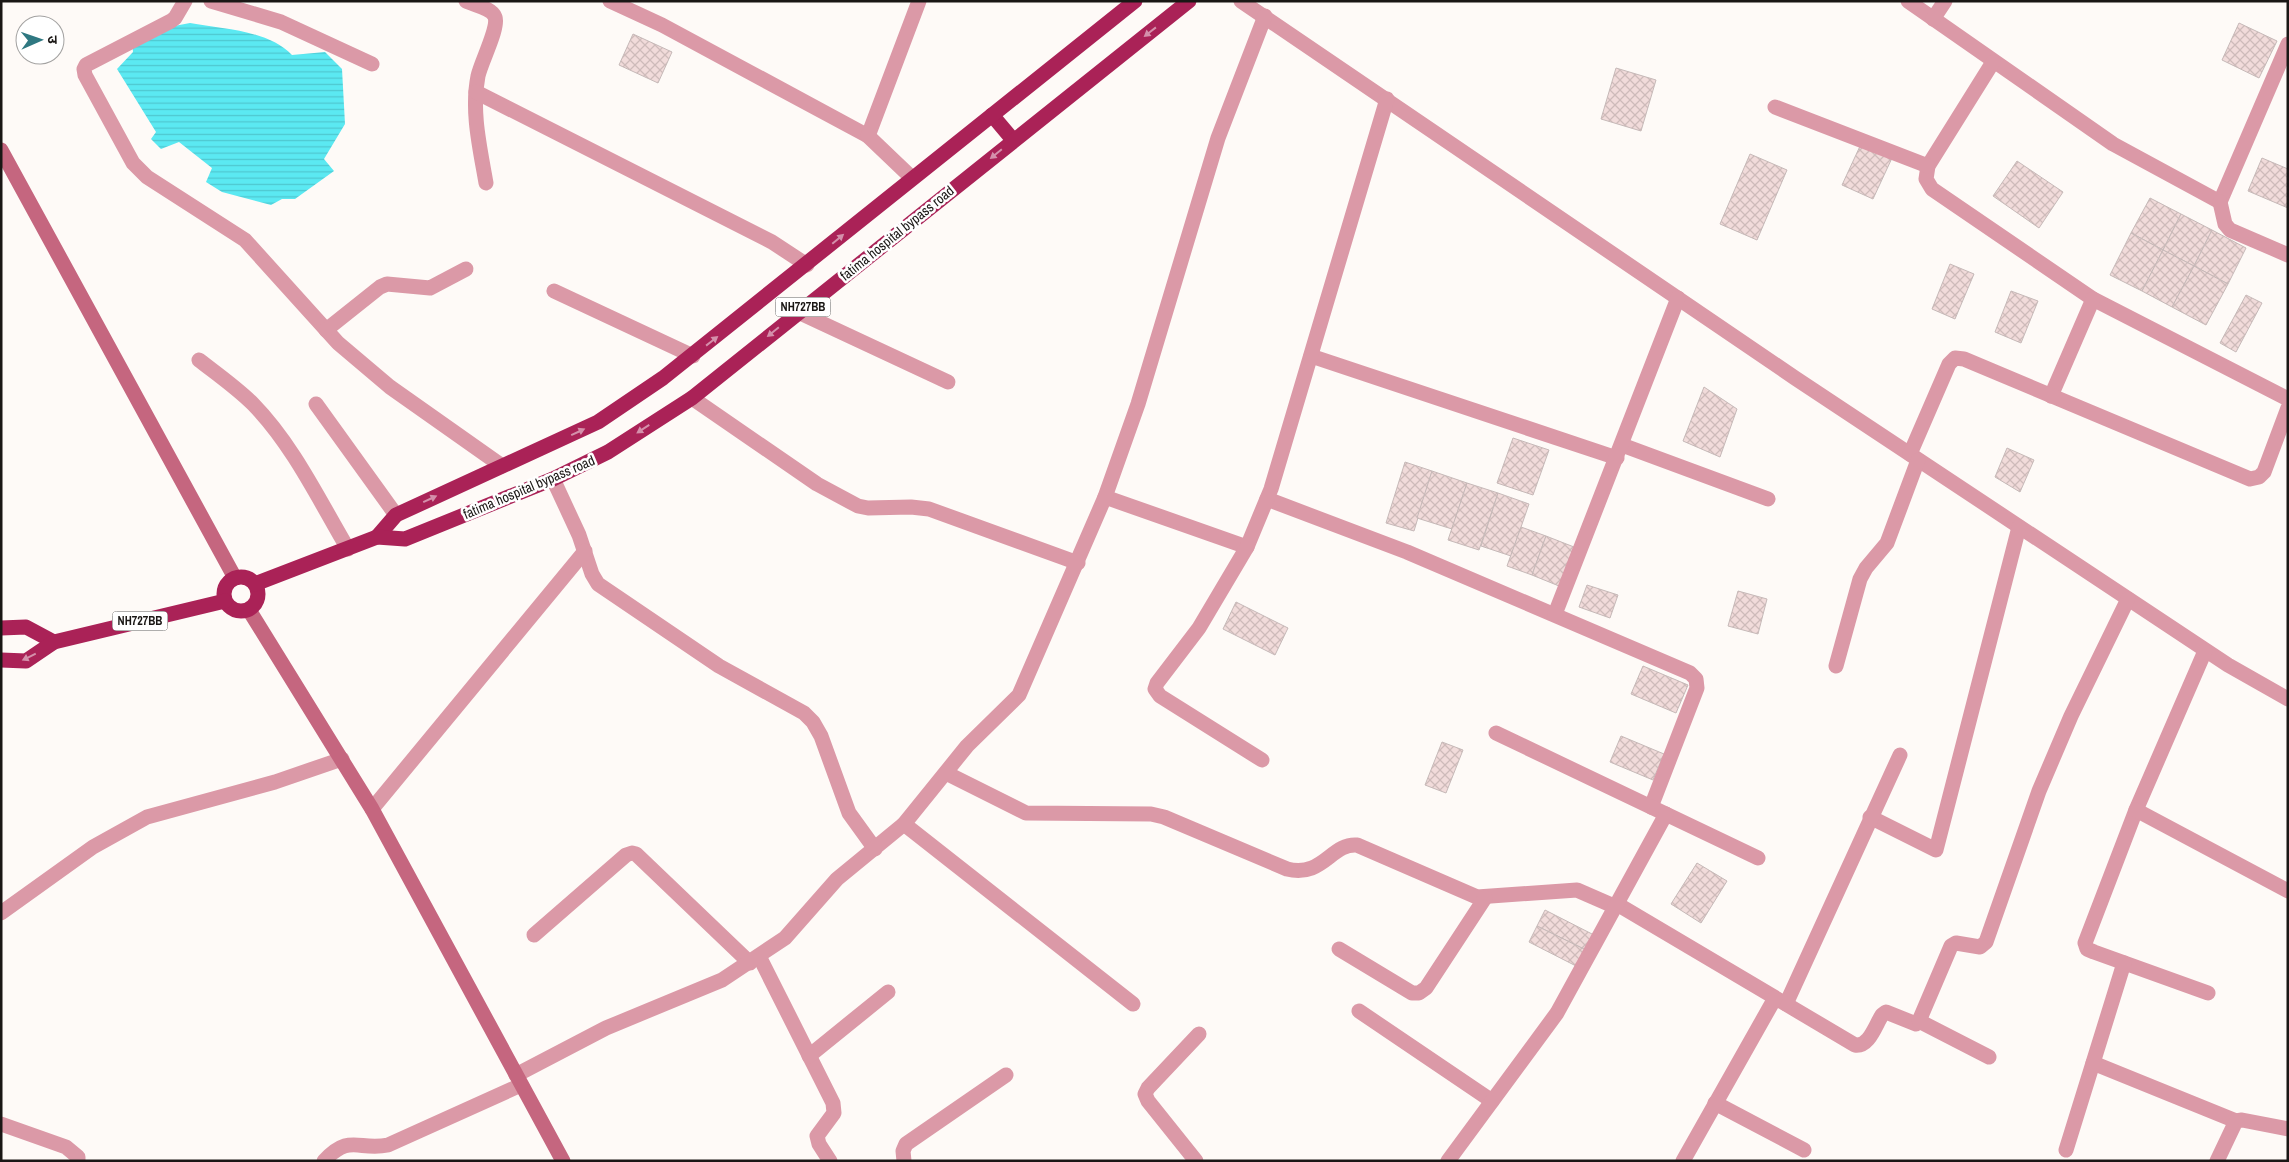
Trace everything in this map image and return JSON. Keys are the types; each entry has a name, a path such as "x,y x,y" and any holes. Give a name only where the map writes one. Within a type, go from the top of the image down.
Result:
{"highway":[{"name":"fatima hospital bypass road","path":"377,537 396,515 598,422 693,356 912,178 1135,1"},
{"name":"fatima hospital bypass road","path":"255,584 377,537 405,539 553,479 608,452 692,398 1188,1"},
{"path":"992,115 1013,140"},
{"path":"246,577 255,584 258,590 257,602 249,610 237,611 232,609 225,601 226,585 234,578 246,577"},
{"name":"NH727BB","path":"1,660 26,661 54,642 225,601"},
{"path":"1,628 26,627 54,642"}],"main road":[{"path":"1,150 234,578"},
{"path":"249,610 372,809 563,1161"}],"street":[{"path":"185,1 176,18 86,65 84,70 84,75 133,163 140,171 245,240 338,343 390,387 502,466"},
{"path":"211,1 281,22 372,64"},
{"path":"466,1 490,11 495,16 497,25 480,66 476,92 478,135 486,183"},
{"path":"610,1 662,25 868,136 912,178"},
{"path":"868,136 919,1"},
{"path":"1241,1 1914,457 2205,651 2288,699"},
{"path":"1908,1 2113,144 2220,202"},
{"path":"1933,19 1944,1"},
{"path":"324,1161 335,1149 350,1144 388,1145 518,1080 606,1028 722,980 754,960 785,938 837,879 904,824 967,746 1019,695 1078,563 1105,497 1138,404 1218,138 1264,16"},
{"path":"2288,44 2220,202 2225,224 2230,230 2288,255"},
{"path":"1993,62 1928,166 1926,179 1932,189 2093,299 2288,400"},
{"path":"476,92 772,242 807,265"},
{"path":"1262,760 1160,696 1155,689 1157,683 1199,628 1247,547 1267,499 1386,99"},
{"path":"1775,107 1928,166"},
{"path":"326,330 387,284 430,288 466,269"},
{"path":"554,291 693,356"},
{"path":"1555,614 1678,298"},
{"path":"2051,396 2093,299"},
{"path":"798,312 948,382"},
{"path":"1311,356 1768,499"},
{"path":"1836,666 1860,579 1866,568 1887,544 1914,457 1948,364 1955,358 1964,359 2250,479 2259,477 2264,472 2285,424 2288,408"},
{"path":"200,360 252,404 271,426 296,462 348,548"},
{"path":"692,398 817,484 858,506 868,508 911,507 929,509 1078,563"},
{"path":"316,404 396,515"},
{"path":"553,479 585,551 592,574 605,591 719,666 790,703 813,722 821,736 849,813 875,849"},
{"path":"1105,497 1247,547"},
{"path":"1267,499 1407,552 1690,673 1696,679 1697,688 1651,807"},
{"path":"1870,817 1936,850 2019,527"},
{"path":"372,809 585,551"},
{"path":"1919,1021 1951,946 1956,943 1980,947 1986,942 2039,791 2072,716 2128,599"},
{"path":"2205,651 2136,810 2085,943 2087,948 2094,952 2208,993"},
{"path":"1496,733 1758,858"},
{"path":"1687,1159 1716,1103 1780,1001 1900,755"},
{"path":"1,913 93,847 147,817 275,782 342,760"},
{"path":"946,773 1026,813 1151,814 1164,817 1298,872 1307,871 1318,866 1351,845 1357,845 1469,894 1485,898 1577,890 1616,906 1855,1045 1860,1046 1865,1043 1882,1015 1886,1012 1913,1023 1919,1021 1989,1057"},
{"path":"2136,810 2288,891"},
{"path":"1448,1161 1557,1013 1666,814"},
{"path":"904,824 1132,1004"},
{"path":"534,935 626,855 636,854 754,960 809,1056 833,1103 834,1113 820,1130 818,1136 819,1144 830,1161"},
{"path":"1339,949 1412,993 1419,993 1426,988 1485,898"},
{"path":"2066,1150 2124,963"},
{"path":"809,1056 888,992"},
{"path":"1359,1012 1492,1101"},
{"path":"1196,1161 1148,1101 1145,1094 1148,1088 1199,1034"},
{"path":"2093,1063 2236,1121 2242,1120 2288,1129"},
{"path":"904,1161 903,1151 906,1144 1006,1075"},
{"path":"1716,1103 1804,1150"},
{"path":"2217,1161 2236,1121"},
{"path":"1,1124 66,1147 78,1157 78,1161"}],"water":[{"path":"190,23 258,35 271,40 292,55 325,52 342,69 345,124 324,159 334,171 295,199 282,199 271,205 222,192 206,182 212,168 179,142 161,149 151,139 156,132 117,69 133,52 132,40 153,30"}],"building":[{"path":"2239,23 2277,41 2259,78 2222,60"},
{"path":"633,34 672,52 658,83 619,65"},
{"path":"1616,68 1656,80 1641,131 1601,119"},
{"path":"1861,144 1892,158 1873,199 1842,185"},
{"path":"1750,154 1787,170 1757,240 1720,224"},
{"path":"2262,158 2288,169 2288,208 2248,191"},
{"path":"2017,161 2063,192 2039,228 1993,196"},
{"path":"2150,198 2181,214 2163,250 2131,233"},
{"path":"2181,214 2212,230 2194,266 2163,250"},
{"path":"2212,230 2246,248 2228,284 2194,266"},
{"path":"2131,233 2163,250 2142,291 2110,275"},
{"path":"2163,250 2194,266 2172,307 2142,291"},
{"path":"1950,264 1974,274 1955,319 1932,309"},
{"path":"2194,266 2228,284 2206,325 2172,307"},
{"path":"2011,291 2038,301 2021,343 1995,332"},
{"path":"2246,295 2262,303 2236,352 2220,343"},
{"path":"1704,387 1737,409 1720,457 1683,441"},
{"path":"1513,438 1549,450 1533,495 1497,483"},
{"path":"2007,448 2034,460 2020,492 1995,477"},
{"path":"1405,462 1432,471 1414,531 1386,523"},
{"path":"1432,471 1467,483 1452,529 1417,518"},
{"path":"1467,483 1498,493 1479,550 1448,540"},
{"path":"1498,493 1529,504 1511,556 1481,546"},
{"path":"1521,527 1546,536 1532,575 1507,566"},
{"path":"1546,536 1574,547 1559,586 1532,575"},
{"path":"1587,585 1618,595 1610,618 1579,607"},
{"path":"1738,591 1767,599 1758,634 1728,626"},
{"path":"1236,602 1288,628 1275,655 1223,629"},
{"path":"1643,666 1688,685 1676,713 1631,694"},
{"path":"1621,736 1664,754 1653,780 1610,762"},
{"path":"1442,742 1463,750 1446,793 1425,785"},
{"path":"1697,863 1727,881 1701,923 1671,904"},
{"path":"1545,910 1594,935 1586,950 1537,926"},
{"path":"1537,926 1586,950 1578,967 1529,942"}]}
